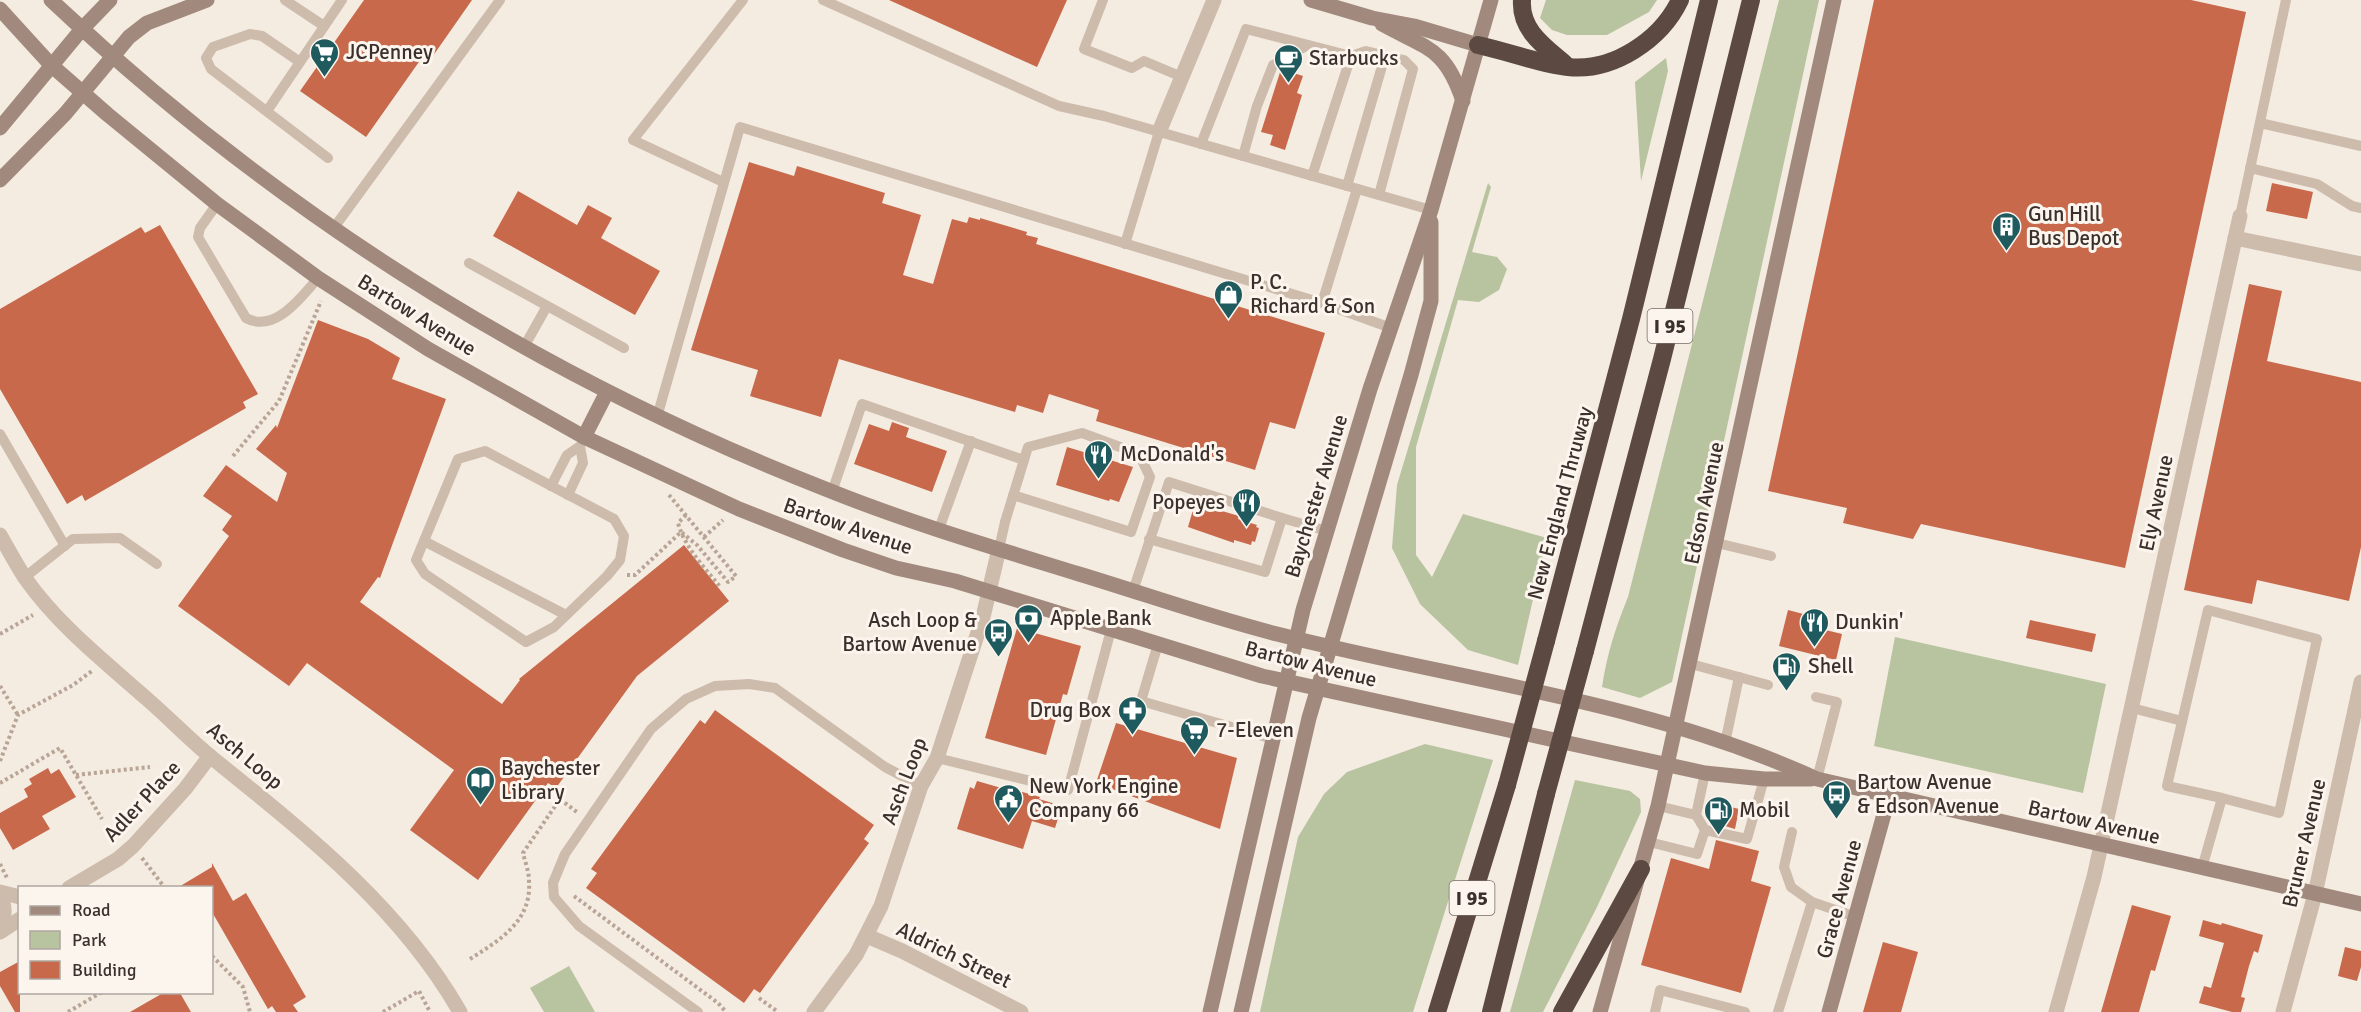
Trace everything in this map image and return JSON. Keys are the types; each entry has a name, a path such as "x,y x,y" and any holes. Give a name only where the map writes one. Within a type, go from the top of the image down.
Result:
{"highway":[{"path":"1521,0 1523,16 1532,34 1568,67"},
{"path":"1478,45 1568,67 1593,66 1607,62 1640,46 1662,27 1680,0"},
{"name":"New England Thruway","path":"1437,1012 1507,785 1546,641 1631,319 1709,0"},
{"name":"I 95","path":"1491,1012 1545,794 1659,370 1750,0"},
{"path":"1562,1012 1641,869"}],"main road":[{"name":"Bartow Avenue","path":"51,0 113,56 234,157 333,230 386,265 524,348 657,417 832,492 999,549 1296,638 1641,716 1771,758 1817,779 2361,904"},
{"path":"0,128 51,65 110,0"},
{"path":"0,180 65,114 129,37 147,23 207,0"},
{"path":"1311,0 1478,45"},
{"name":"Baychester Avenue","path":"1210,1012 1296,638 1391,328 1431,210 1491,0"},
{"name":"Edson Avenue","path":"1600,1012 1649,842 1691,664 1834,0"},
{"name":"Bartow Avenue","path":"0,9 51,65 82,93 217,204 318,278 428,349 582,442 843,550 896,568 955,581 1286,682 1705,773 1764,779 1817,779"},
{"path":"1372,18 1425,46 1442,59 1454,76 1463,102"},
{"path":"1241,1012 1275,860 1318,689 1431,301 1431,210"},
{"path":"582,442 608,392"},
{"name":"Grace Avenue","path":"1829,1012 1888,796"}],"street":[{"path":"1159,132 1214,0"},
{"name":"Ely Avenue","path":"2056,1012 2094,878 2240,216"},
{"path":"2235,238 2361,264"},
{"name":"Asch Loop","path":"0,534 25,577 47,606 104,662 210,756 315,844 377,901 435,971 460,1012"},
{"name":"Asch Loop","path":"814,1012 849,965 867,936 891,877 921,786 937,758 990,593 999,549"},
{"name":"Bruner Avenue","path":"2283,1012 2315,894 2361,682"},
{"name":"Adler Place","path":"72,886 118,859 133,846 210,756"},
{"path":"0,930 5,915 0,893 18,897"},
{"path":"0,930 18,920"},
{"name":"Aldrich Street","path":"867,936 902,951 1022,1012"}],"lane":[{"path":"285,0 324,26"},
{"path":"267,111 342,0"},
{"path":"333,230 500,0"},
{"path":"723,182 633,140 743,0"},
{"path":"823,0 1059,106 1104,116 1431,210"},
{"path":"1103,0 1084,50 1132,68 1144,61 1182,76"},
{"name":"Ely Avenue","path":"2240,216 2286,0"},
{"path":"1201,144 1246,29 1351,56 1366,51 1404,60 1413,69 1378,195"},
{"path":"300,62 262,36 250,34 213,47 206,58 211,69 328,158"},
{"path":"1243,156 1257,106 1273,65 1306,45"},
{"path":"1312,176 1351,56"},
{"path":"1322,303 1385,56"},
{"path":"2260,123 2361,146"},
{"path":"657,417 740,127 1322,303 1391,328"},
{"path":"1125,244 1159,132"},
{"path":"2250,168 2317,184 2352,206 2361,208"},
{"path":"217,204 200,228 198,237 246,318 257,322 274,318 304,294 318,278"},
{"path":"469,263 624,348"},
{"path":"524,348 547,306"},
{"path":"832,492 862,404 1024,460"},
{"path":"999,549 1013,495 1028,447 1082,433 1139,454 1149,477 1131,532 1013,495"},
{"path":"0,434 65,546"},
{"path":"939,529 971,441"},
{"path":"552,486 567,455 582,442"},
{"path":"567,495 583,463 582,442"},
{"path":"485,452 552,486 614,519 624,536 620,560 607,576 554,627 526,642 425,574 416,560 458,459 485,452"},
{"path":"1133,591 1169,482 1327,531"},
{"path":"1149,539 1264,572 1282,518"},
{"path":"25,577 73,539 120,538 157,564"},
{"path":"424,541 566,615"},
{"path":"1717,543 1771,556"},
{"path":"2208,610 2317,639 2279,813 2222,798 2167,786 2208,610"},
{"path":"937,758 1068,790 1111,630"},
{"path":"1158,644 1141,701 1273,739"},
{"path":"1691,664 1768,684"},
{"path":"1725,743 1739,677"},
{"path":"698,1012 579,926 554,897 553,881 565,854 651,729 686,699 715,686 749,684 775,688 885,767 921,786"},
{"path":"1816,697 1837,702 1817,779"},
{"path":"2132,708 2182,721"},
{"path":"1705,773 1696,815 1705,830 1747,839 1764,779"},
{"path":"2202,868 2222,798"},
{"path":"1658,806 1696,815"},
{"path":"1649,842 1697,854 1705,830"},
{"path":"1792,832 1784,867 1791,887 1812,902 1856,917"},
{"path":"1778,1012 1812,902"},
{"path":"1654,1012 1660,990 1745,1012"}],"path":[{"path":"233,456 279,401 322,301 304,294"},
{"path":"668,495 736,576 728,582 697,544 681,532"},
{"path":"686,515 678,523 681,532 691,550 721,588"},
{"path":"704,537 725,518"},
{"path":"607,576 635,575 681,532"},
{"path":"691,550 697,544"},
{"path":"0,634 47,606"},
{"path":"0,761 18,715 73,686 104,662"},
{"path":"0,686 18,715"},
{"path":"0,783 60,748 102,819"},
{"path":"76,775 150,767"},
{"path":"470,959 516,925 527,905 530,880 523,853 560,800 588,820"},
{"path":"133,846 163,886"},
{"path":"0,864 7,877"},
{"path":"553,881 718,1003 726,1012"},
{"path":"213,957 243,987 250,1012"},
{"path":"383,1012 419,991 430,1012"},
{"path":"68,1012 100,994"},
{"path":"759,998 778,1012"}],"green space":[{"path":"1546,0 1657,0 1649,12 1607,35 1567,35 1552,30 1540,18"},
{"path":"1779,0 1819,0 1672,682 1640,698 1602,687 1604,675 1612,642 1628,597"},
{"path":"1666,58 1668,71 1641,181 1635,82"},
{"path":"1488,183 1491,187 1472,252 1497,257 1507,269 1499,290 1479,302 1458,300 1416,447 1416,555 1432,577 1463,514 1547,538 1518,665 1468,650 1420,604 1392,548 1397,485"},
{"path":"1895,637 2106,684 2083,793 1874,746"},
{"path":"1425,744 1493,760 1413,1012 1260,1012 1298,837 1324,794 1347,772"},
{"path":"1575,780 1630,791 1640,799 1641,812 1597,907 1543,1012 1510,1012"},
{"path":"569,966 595,1012 544,1012 530,988"}],"building":[{"path":"364,0 472,0 428,63 421,59 366,137 300,91"},
{"path":"889,0 1067,0 1037,67"},
{"name":"Gun Hill Bus Depot","path":"1874,0 2191,0 2246,12 2125,568 1921,524 1913,539 1843,523 1847,508 1768,491"},
{"path":"1281,69 1303,76 1297,93 1302,95 1285,150 1270,145 1273,135 1261,132"},
{"path":"749,162 794,176 797,166 885,193 882,203 921,215 903,275 933,284 952,219 967,223 969,217 980,220 980,218 1027,232 1026,235 1038,238 1036,244 1325,333 1295,429 1270,422 1255,470 1096,421 1099,410 1049,394 1043,413 1017,405 1015,412 839,359 821,417 750,396 758,370 691,350"},
{"path":"2272,183 2313,192 2307,219 2266,211"},
{"path":"518,191 577,225 588,205 612,218 601,238 660,271 635,315 493,236"},
{"path":"160,225 258,394 243,402 246,408 85,501 82,495 67,504 0,389 0,309 141,227 145,233"},
{"path":"2249,284 2282,291 2267,361 2361,382 2361,547 2349,601 2257,580 2252,604 2184,590"},
{"path":"318,320 368,339 400,358 392,379 446,399 380,578 378,577 360,602 502,704 519,679 684,545 729,601 637,676 556,788 548,783 478,880 410,830 454,770 307,663 289,686 178,606 229,536 222,530 232,516 203,496 226,465 277,502 287,473 256,449 276,425 277,428"},
{"path":"892,422 909,428 906,437 947,451 932,492 854,464 869,424 889,431"},
{"path":"1067,447 1133,467 1119,502 1056,485"},
{"path":"1195,503 1239,516 1238,519 1257,525 1256,527 1259,528 1255,542 1252,541 1251,545 1234,540 1234,543 1188,527"},
{"path":"1788,610 1811,616 1809,626 1842,634 1836,660 1779,646"},
{"path":"2030,620 2096,634 2092,652 2026,638"},
{"path":"1017,628 1081,646 1067,695 1063,694 1046,755 985,738"},
{"path":"715,710 874,825 864,839 869,843 760,993 754,989 744,1003 586,888 597,873 591,869 700,720 705,724"},
{"path":"1116,723 1237,758 1220,829 1096,783"},
{"path":"48,768 51,774 59,769 76,797 42,816 50,829 13,850 0,828 0,813 28,797 24,789 32,784 29,779"},
{"path":"977,781 1040,797 1039,799 1062,806 1055,828 1032,821 1023,849 957,829 970,787 974,789"},
{"path":"1710,802 1739,809 1735,829 1708,821 1706,818"},
{"path":"1716,840 1759,851 1751,881 1771,887 1741,993 1641,965 1671,858 1709,869"},
{"path":"212,863 233,901 246,893 306,997 293,1005 298,1012 276,1012 272,1006 268,1009 213,914 213,886 180,886 212,867"},
{"path":"2132,905 2171,916 2155,971 2151,970 2139,1012 2101,1012"},
{"path":"2203,920 2263,935 2258,953 2254,951 2249,966 2241,997 2245,998 2241,1012 2232,1012 2199,1003 2204,986 2211,988 2224,943 2199,936"},
{"path":"1883,942 1918,952 1901,1012 1863,1012"},
{"path":"2345,947 2361,951 2361,967 2357,981 2338,976"},
{"path":"18,962 20,1012 15,1012 0,986 0,972"},
{"path":"161,994 181,994 191,1012 130,1012"}],"place":[{"name":"JCPenney","path":"325,78"},
{"name":"Starbucks","path":"1288,84"},
{"name":"Gun Hill Bus Depot","path":"2007,252"},
{"name":"P. C. Richard & Son","path":"1229,320"},
{"name":"McDonald's","path":"1099,480"},
{"name":"Popeyes","path":"1246,528"},
{"name":"Apple Bank","path":"1029,644"},
{"name":"Dunkin'","path":"1814,648"},
{"name":"Asch Loop & Bartow Avenue","path":"998,658"},
{"name":"Shell","path":"1787,692"},
{"name":"Drug Box","path":"1132,736"},
{"name":"7-Eleven","path":"1195,756"},
{"name":"Baychester Library","path":"480,806"},
{"name":"Bartow Avenue & Edson Avenue","path":"1836,820"},
{"name":"New York Engine Company 66","path":"1008,824"},
{"name":"Mobil","path":"1718,836"}]}
